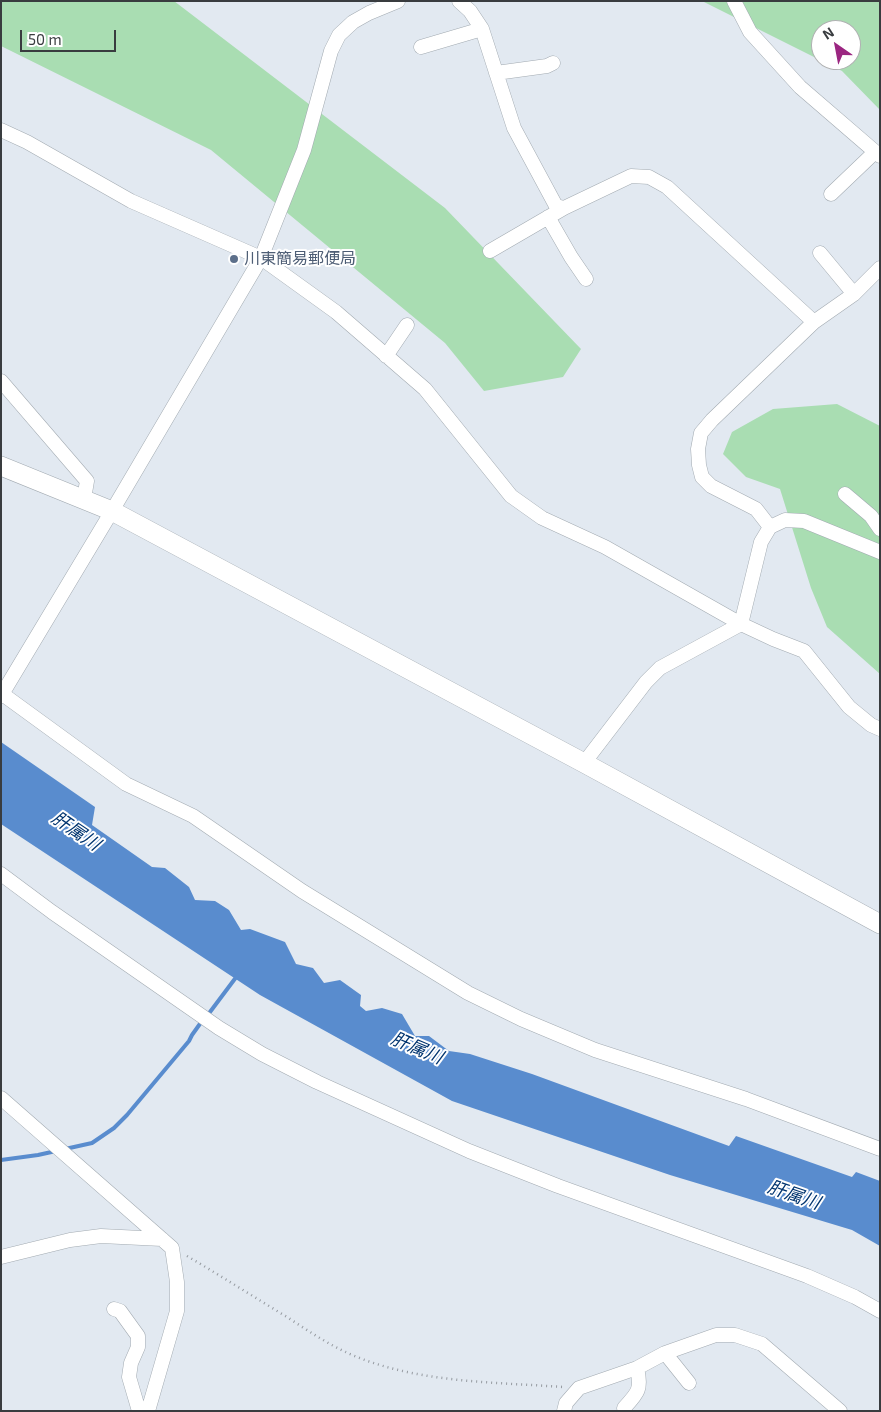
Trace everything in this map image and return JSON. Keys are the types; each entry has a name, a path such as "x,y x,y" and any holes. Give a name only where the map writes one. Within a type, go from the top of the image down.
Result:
{"street":[{"path":"398,1 353,22 339,35 331,50 304,150 261,258 2,694 126,784 194,816 302,891 468,993 521,1019 595,1050 746,1099 880,1149"},
{"path":"459,1 470,11 482,29 514,128 556,206 564,208"},
{"path":"734,1 750,32 800,88 878,154 830,194"},
{"path":"421,47 482,29"},
{"path":"496,73 547,66 553,63"},
{"path":"1,130 28,142 131,202 261,258 336,312 425,390 512,496 542,518 605,547 741,624 804,651 848,707 871,725 880,729"},
{"path":"490,251 564,208 631,176 649,177 667,187 814,322"},
{"path":"548,217 586,279"},
{"path":"820,253 854,294"},
{"path":"770,527 756,509 710,486 702,477 698,449 701,433 712,420 814,322 854,294 879,269"},
{"path":"386,356 407,325"},
{"path":"1,382 87,481 84,499"},
{"path":"1,466 112,511 584,763 880,924"},
{"path":"845,494 871,516 880,528"},
{"path":"584,763 646,682 660,668 741,624 761,542 770,527 785,520 804,521 880,552"},
{"path":"1,874 52,912 219,1028 262,1054 317,1082 469,1150 558,1186 807,1276 855,1297 880,1311"},
{"path":"1,1098 167,1244 177,1282 177,1311 148,1411"},
{"path":"1,1257 70,1240 101,1236 167,1244"},
{"path":"114,1309 120,1311 138,1336 138,1347 131,1363 129,1377 139,1411"},
{"path":"564,1411 566,1403 579,1388 637,1368 665,1353 716,1335 735,1335 762,1344 840,1411"},
{"path":"665,1353 689,1383"},
{"path":"624,1408 639,1390 637,1368"}],"path":[{"path":"167,1244 335,1347 365,1360 441,1379 579,1388"}],"green space":[{"path":"1,1 174,1 445,208 581,349 563,377 484,391 445,343 211,150 1,46"},
{"path":"702,1 880,1 880,110 840,70 861,70 861,20 811,20 811,56"},
{"path":"837,404 880,426 880,674 827,627 811,588 780,489 746,477 723,454 732,432 773,409"}],"water":[{"name":"肝属川","path":"1,742 95,807 92,825 152,867 165,868 189,887 195,900 215,901 229,910 241,930 250,929 285,942 296,964 313,968 324,983 340,980 361,995 360,1006 366,1011 382,1008 402,1014 415,1036 429,1036 449,1051 470,1054 532,1074 729,1146 736,1136 852,1177 856,1172 880,1181 880,1246 852,1230 670,1175 452,1101 260,995 1,824"}],"waterway":[{"path":"207,1016 237,976"},
{"path":"65,1149 92,1143 114,1128 189,1041 202,1021"},
{"path":"1,1160 56,1151"}],"place":[{"name":"川東簡易郵便局","path":"234,259"}]}
